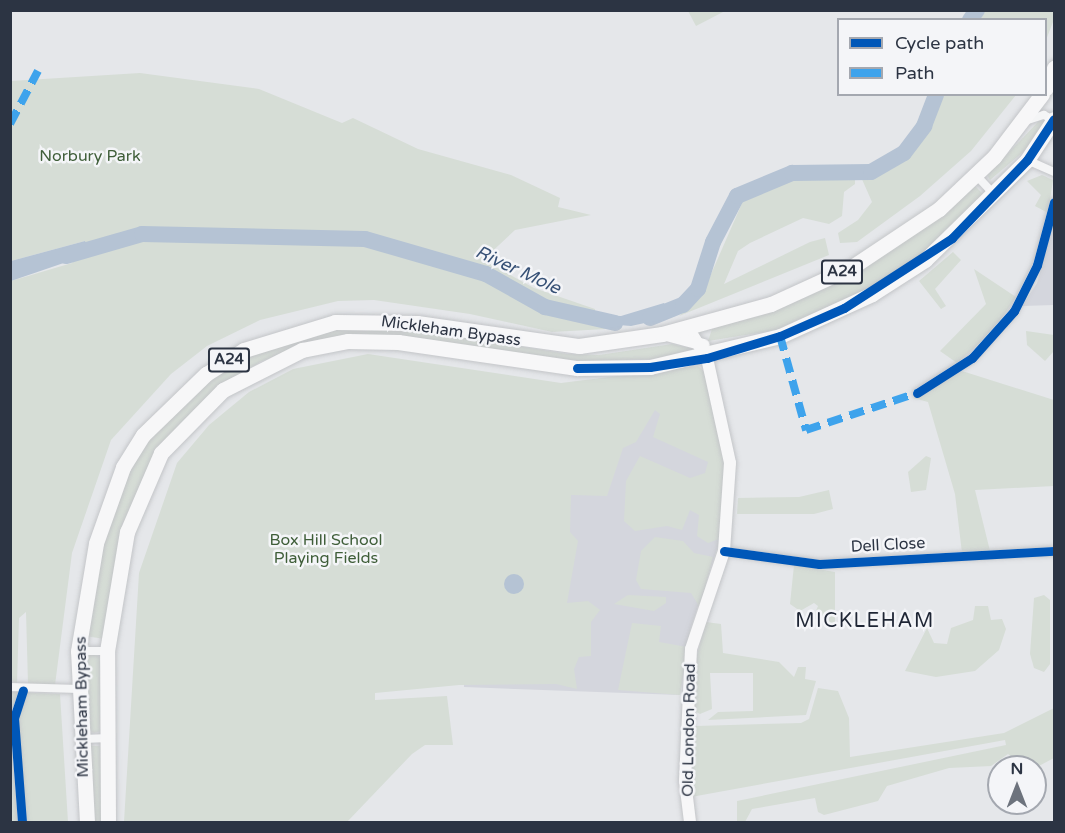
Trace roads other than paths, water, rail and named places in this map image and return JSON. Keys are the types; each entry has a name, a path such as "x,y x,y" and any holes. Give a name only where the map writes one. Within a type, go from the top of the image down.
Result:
{"highway":[{"path":"1047,86 1054,68"},
{"name":"Mickleham Bypass","path":"87,822 79,738 78,651 96,543 123,467 157,417 244,350 287,333 357,320 417,322 548,344 626,341 688,328 771,304 852,267 922,220 976,175 1024,121 1041,96"},
{"name":"Mickleham Bypass","path":"108,822 110,738 106,651 127,532 161,453 223,390 266,365 348,341 398,342 577,368 650,367 704,351 749,346 812,324 882,288 952,237 1027,160 1054,119"}],"main road":[{"name":"Old London Road","path":"688,328 704,351 730,463 724,551 691,648 685,773 690,822"},
{"path":"662,334 704,351"}],"street":[{"path":"1024,121 1044,115 1054,119"},
{"path":"1027,160 1054,173"},
{"path":"976,175 995,195"},
{"path":"917,393 972,358 1014,311 1036,265 1054,202"},
{"name":"Dell Close","path":"724,551 819,564 1054,551"},
{"path":"78,651 106,651"},
{"path":"10,687 23,690 79,689"},
{"path":"22,822 14,718 23,690"},
{"path":"79,738 94,742 110,738"}],"water":[{"path":"85,241 90,254 11,281 11,261"},
{"path":"664,303 672,317 631,326 595,323 595,315 621,316"},
{"path":"514,574 521,577 524,584 521,591 514,594 507,591 504,584 507,577"}],"waterway":[{"name":"River Mole","path":"971,18 977,10"},
{"name":"River Mole","path":"650,318 683,305 698,289 713,242 737,196 792,173 871,172 904,153 924,126 935,96"},
{"name":"River Mole","path":"66,256 142,234 365,239 486,274 545,307 615,323"}],"district":[{"name":"MICKLEHAM","path":"865,621"}],"park label":[{"name":"Norbury Park","path":"90,156"},
{"name":"Box Hill School Playing Fields","path":"326,549"}]}
